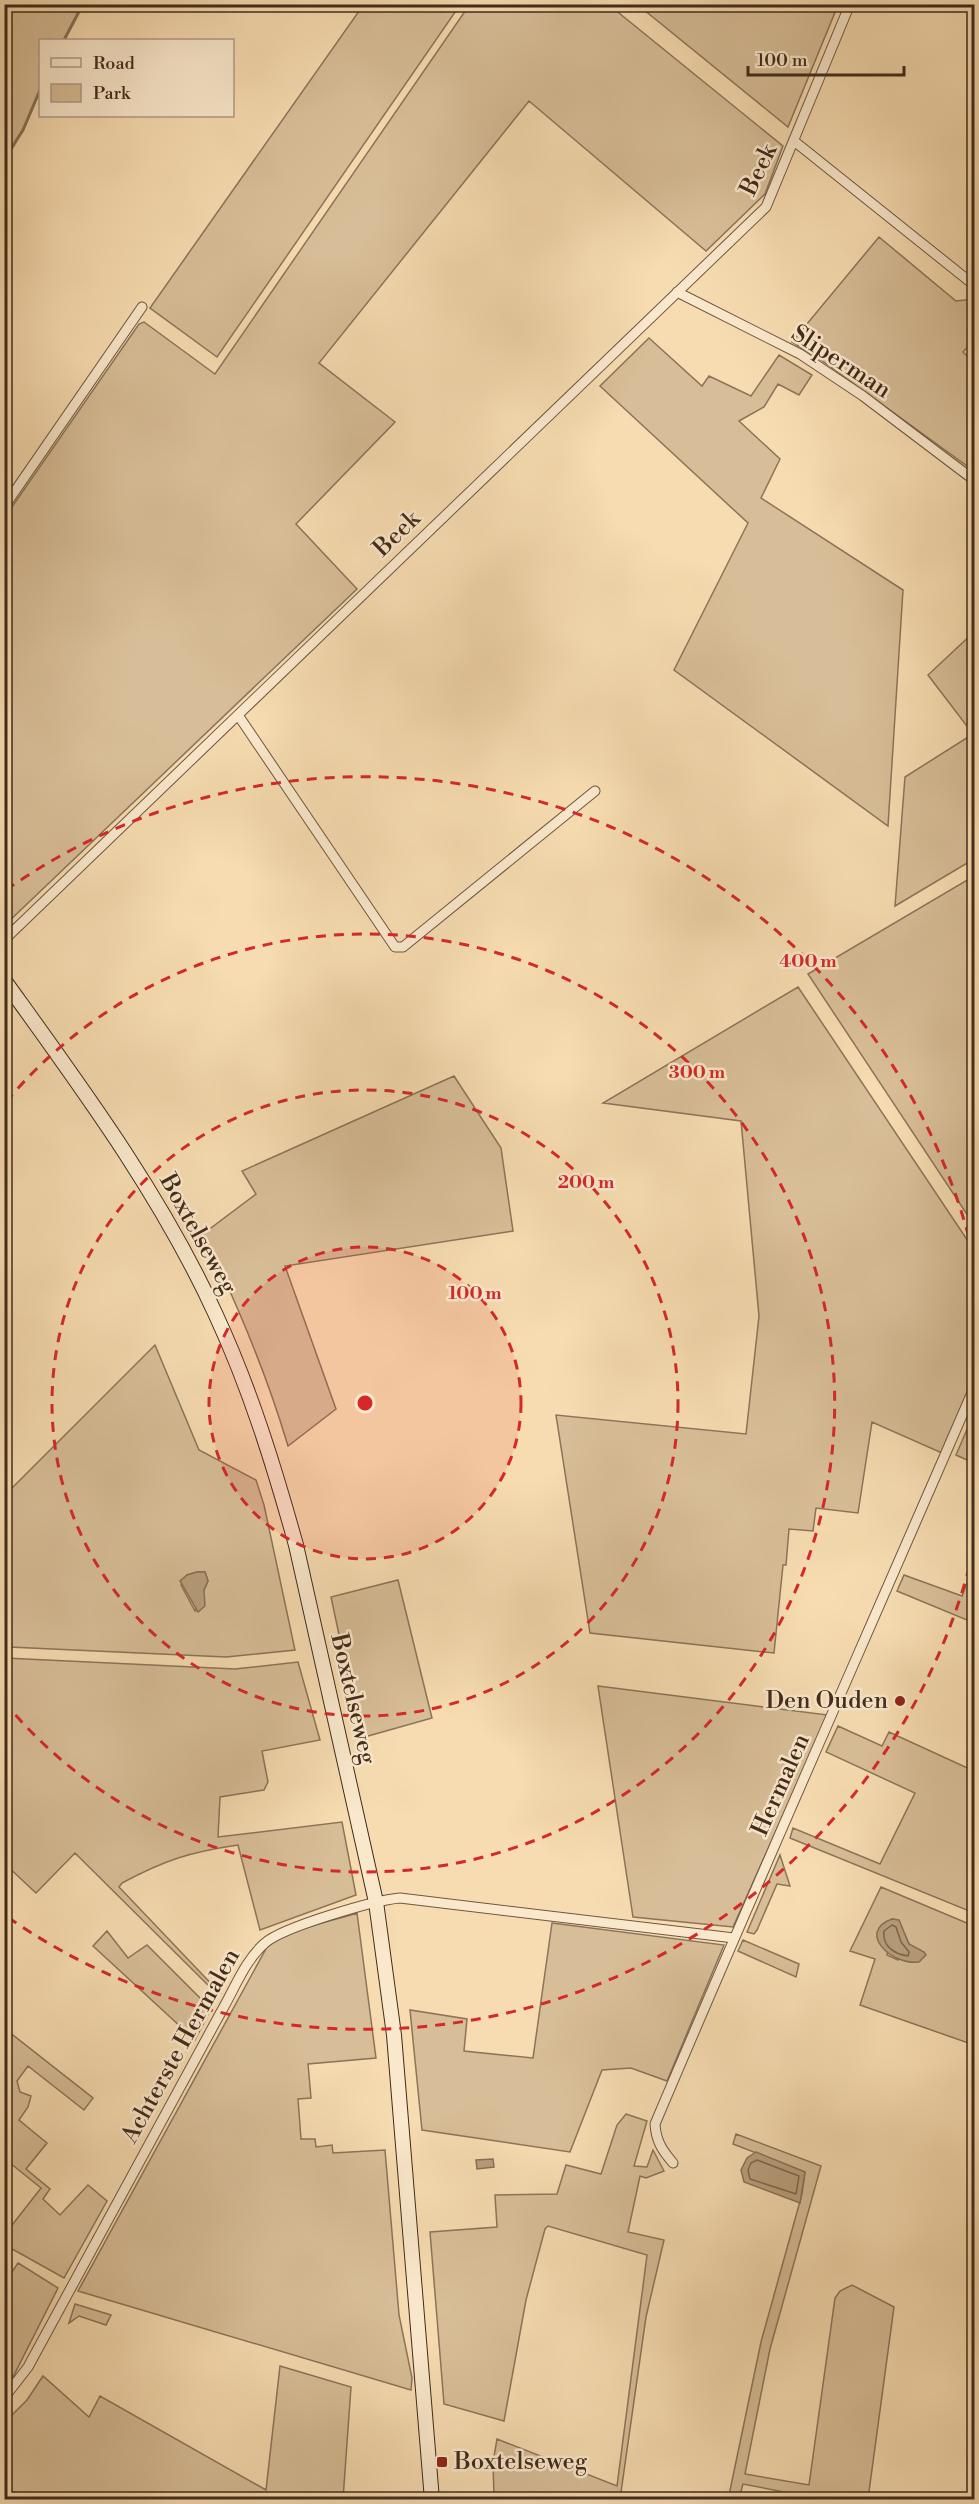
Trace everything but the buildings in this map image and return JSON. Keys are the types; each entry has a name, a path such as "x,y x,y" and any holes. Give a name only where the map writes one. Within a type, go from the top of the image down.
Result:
{"main road":[{"name":"Boxtelseweg","path":"4,980 142,1178 215,1312 242,1374 280,1487 296,1545 376,1902 394,2036 432,2499"}],"street":[{"name":"Beek","path":"4,940 766,207 850,4"},
{"name":"Beek","path":"794,141 975,285"},
{"name":"Sliperman","path":"677,292 800,354 863,396 975,480"},
{"path":"4,507 142,307"},
{"path":"238,715 395,947 403,947 595,791"},
{"name":"Hermalen","path":"673,2163 660,2148 655,2124 975,1388"},
{"name":"Achterste Hermalen","path":"4,2398 28,2367 254,1954 266,1941 279,1934 376,1902 400,1898 734,1938"}],"green space":[{"path":"5,4 83,5 65,39 39,39 39,92 23,130 5,160"},
{"path":"364,4 460,5 217,357 150,308"},
{"path":"470,4 609,5 783,146 765,194 706,251 529,101 319,363 395,422 296,524 357,589 5,925 5,517 139,324 144,322 215,374"},
{"path":"638,5 838,5 788,127"},
{"path":"879,237 956,301 974,299 974,340 963,352 974,363 974,471 821,360 792,342"},
{"path":"649,338 702,386 709,376 751,396 779,355 812,375 799,395 778,384 764,407 739,421 780,459 761,498 903,590 888,826 674,670 748,523 600,386"},
{"path":"974,632 974,859 895,906 905,777 973,734 928,675"},
{"path":"974,876 974,1225 808,974"},
{"path":"798,987 974,1250 974,1376 942,1453 872,1422 858,1513 816,1508 813,1531 789,1529 774,1653 590,1633 556,1415 746,1434 759,1316 741,1121 603,1103"},
{"path":"454,1076 501,1148 513,1231 285,1266 336,1409 288,1446 250,1338 203,1234 256,1194 242,1171"},
{"path":"155,1345 199,1450 256,1480 264,1505 295,1650 226,1657 9,1647 5,1642 5,1495","holes":["205,1572 208,1581 195,1611 181,1585 187,1575"]},
{"path":"974,1413 974,1463 956,1455"},
{"path":"974,1565 974,1623 897,1591 904,1575 962,1596"},
{"path":"398,1580 432,1718 361,1738 331,1597"},
{"path":"5,1658 235,1669 298,1662 320,1740 262,1751 268,1782 264,1790 220,1797 218,1837 342,1822 356,1895 260,1930 238,1845 178,1858 122,1883 119,1887 220,1993 216,1993 75,1853 36,1893 5,1864"},
{"path":"598,1686 828,1715 733,1927 633,1917"},
{"path":"838,1726 882,1746 889,1732 974,1771 974,1913 790,1838 793,1828 880,1864 915,1793 826,1752"},
{"path":"780,1855 790,1886 777,1884 757,1930 754,1934 747,1932"},
{"path":"881,1887 974,1926 974,2045 860,2005 875,1959 850,1951","holes":["892,1919 898,1920 909,1944 898,1960 887,1955"]},
{"path":"357,1913 376,2058 308,2064 311,2098 298,2099 301,2139 315,2139 316,2147 332,2145 333,2153 385,2150 399,2315 412,2378 411,2390 78,2291 267,1947 297,1931"},
{"path":"552,1923 724,1945 667,2081 631,2068 602,2070 570,2152 422,2130 410,2010 467,2019 464,2051 533,2058"},
{"path":"107,1931 128,1958 147,1945 211,2009 195,2040 93,1946"},
{"path":"743,1940 799,1964 796,1977 738,1951"},
{"path":"4,2028 93,2098 84,2110 28,2066 17,2081 20,2092 31,2096 28,2107 19,2120 47,2143 26,2169 50,2189 43,2199 60,2215 88,2185 107,2201 64,2278 5,2245 5,2234 41,2188 5,2159"},
{"path":"626,2114 647,2121 634,2166 647,2167 653,2150 664,2171 646,2178 640,2176 628,2232 664,2240 646,2317 620,2499 475,2499 494,2497 493,2462 497,2439 617,2486 647,2255 548,2226 545,2229 526,2300 504,2421 444,2404 430,2232 497,2227 495,2195 557,2194 566,2165 601,2174 617,2125"},
{"path":"736,2134 821,2166 770,2349 745,2474 809,2485 835,2298 840,2291 852,2285 894,2307 868,2499 795,2499 795,2494 743,2484 739,2499 728,2500 761,2342 802,2194 805,2172 733,2144"},
{"path":"18,2263 58,2288 13,2377 5,2385 5,2282"},
{"path":"75,2304 111,2315 106,2325 79,2316 69,2323"},
{"path":"280,2366 351,2387 343,2499 5,2499 5,2422 27,2400 43,2376 89,2417 100,2396 266,2490"}],"water":[{"path":"205,1572 208,1581 204,1590 205,1606 198,1612 180,1581 187,1575"},
{"path":"892,1919 899,1920 909,1944 926,1955 919,1962 898,1959 882,1947 877,1932 882,1925"},
{"path":"756,2152 805,2172 800,2203 744,2182 741,2170 747,2158"},
{"path":"493,2159 494,2167 477,2169 476,2160"}],"waterway":[{"path":"65,39 83,4"},
{"path":"4,160 23,130 39,92"}],"place":[{"name":"Den Ouden","path":"900,1701"},
{"name":"Boxtelseweg","path":"442,2462"}]}
